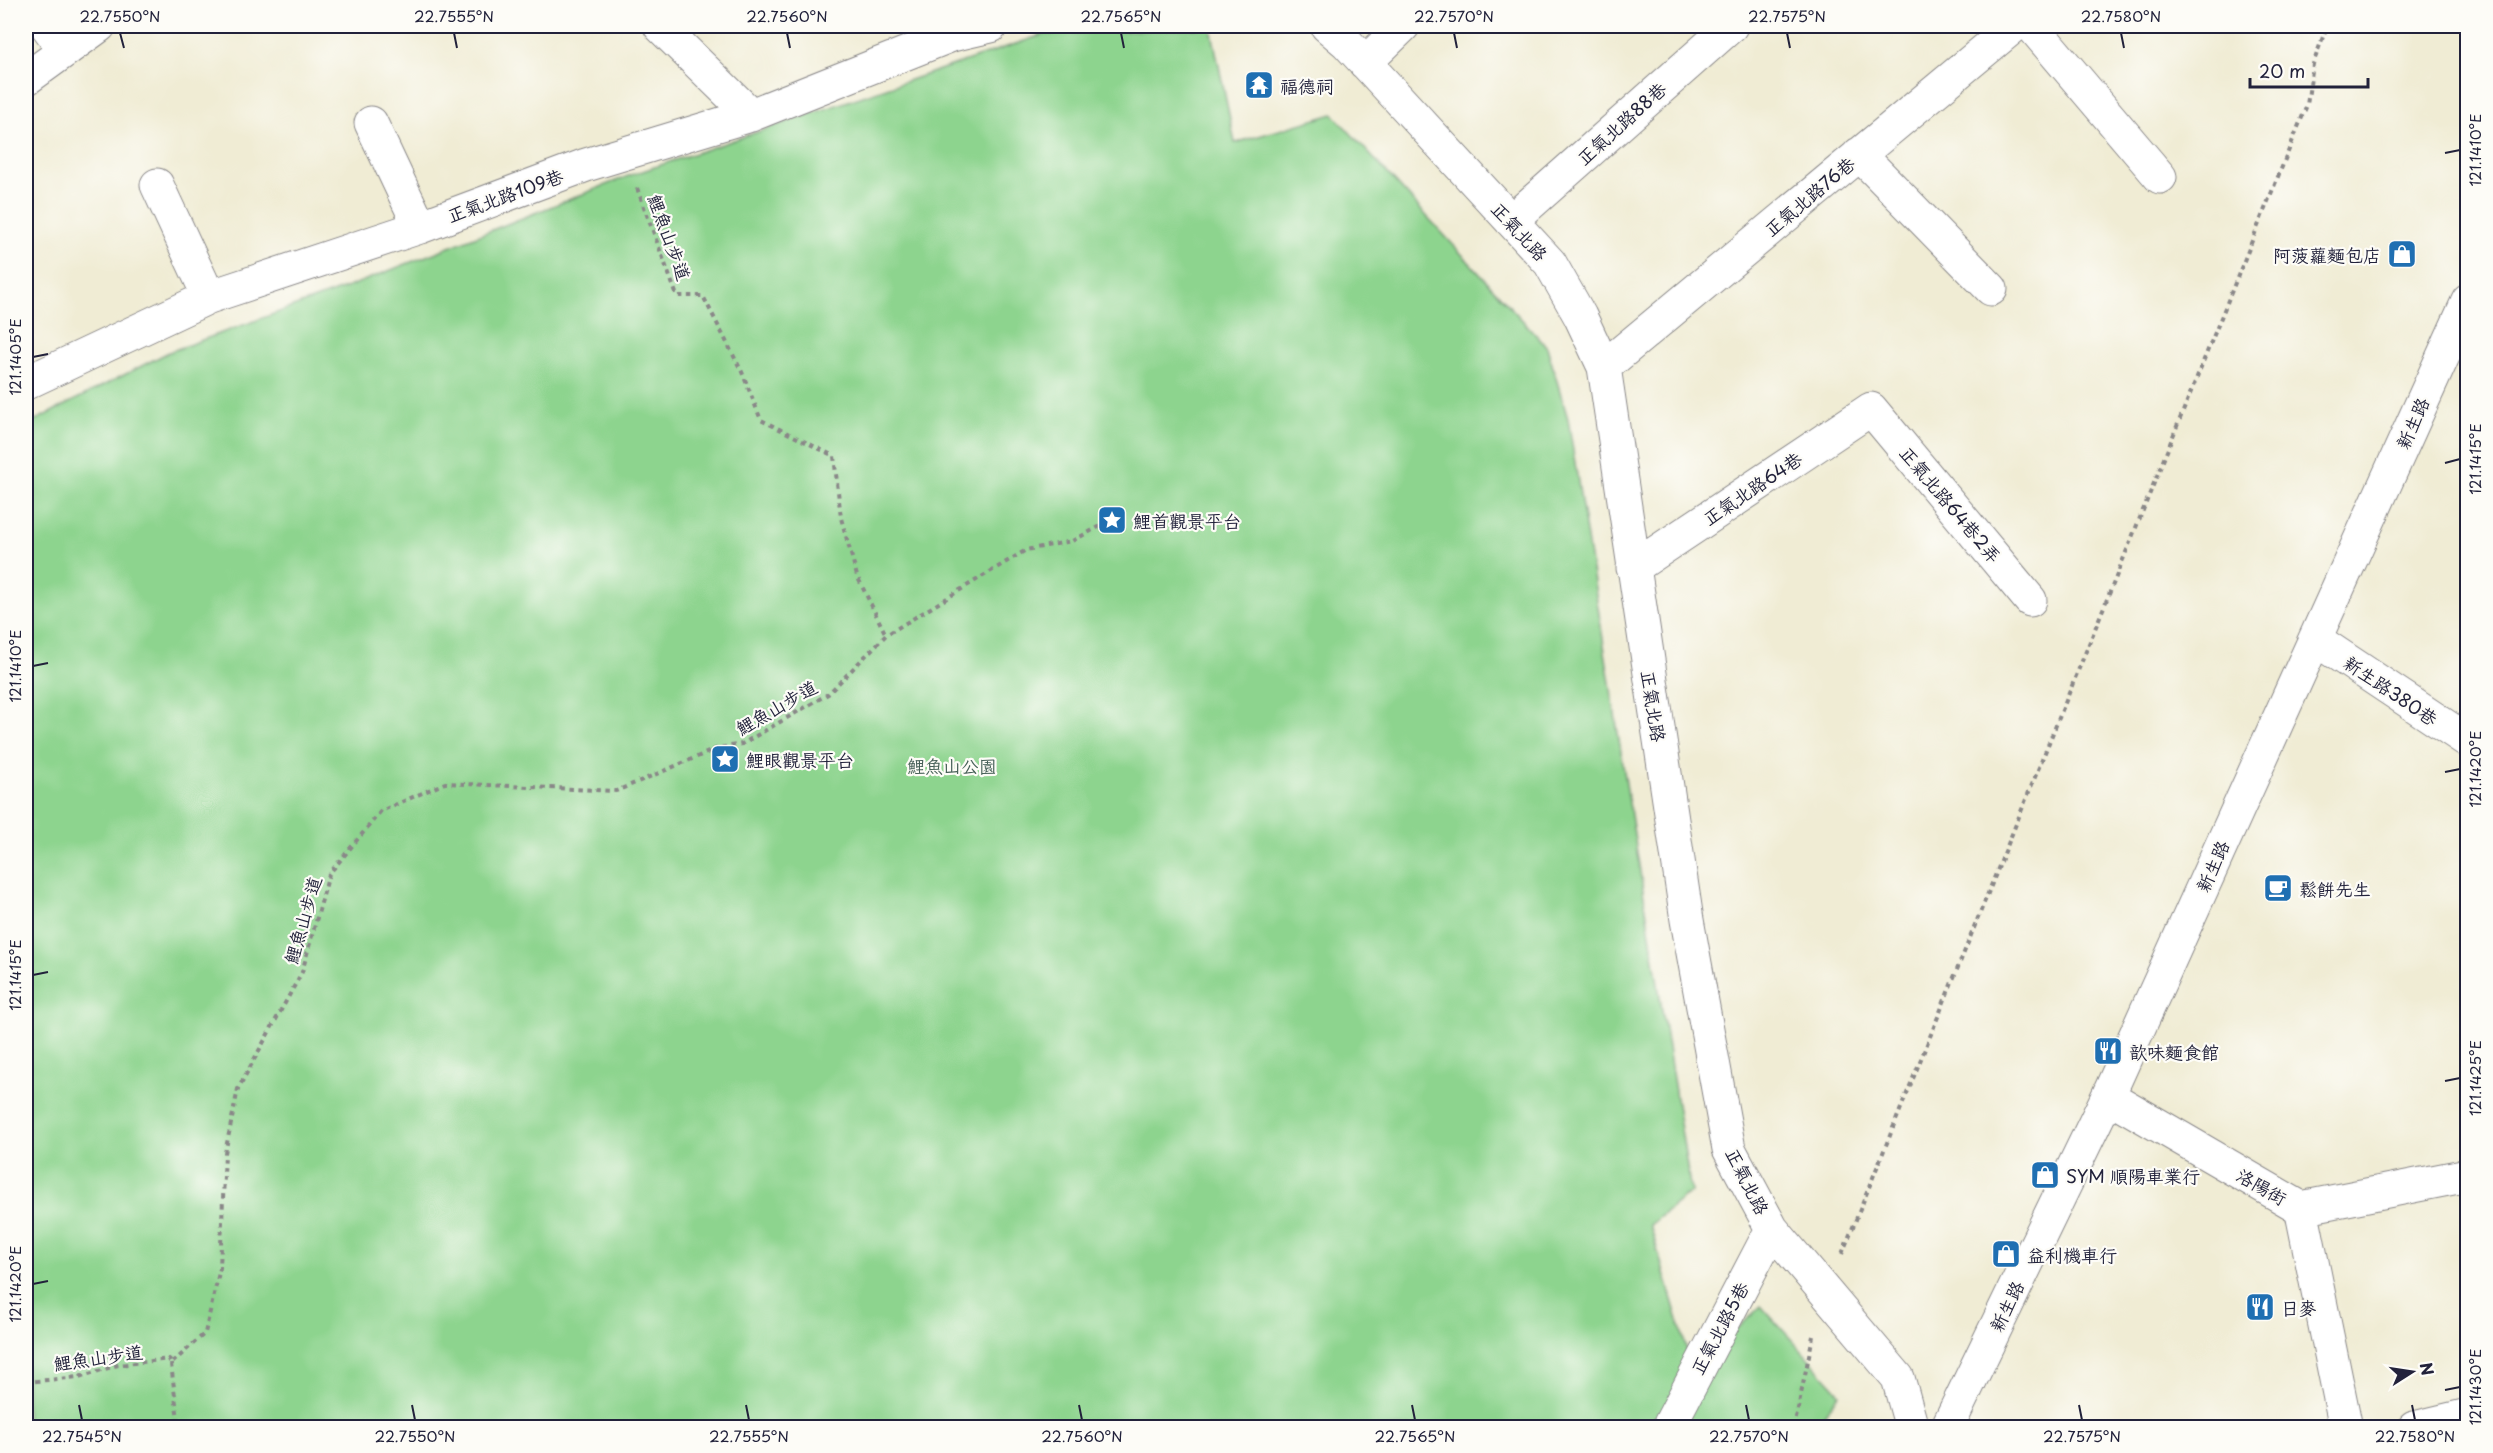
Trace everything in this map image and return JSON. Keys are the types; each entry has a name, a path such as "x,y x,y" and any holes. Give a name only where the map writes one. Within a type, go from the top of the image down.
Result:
{"street":[{"path":"26,79 56,38 99,26"},
{"path":"660,26 751,115"},
{"name":"正氣北路109巷","path":"26,383 209,297 420,227 625,153 751,115 952,35 991,26"},
{"name":"正氣北路","path":"1327,26 1365,63 1550,263 1580,316 1604,367 1687,920 1729,1149 1772,1229 1898,1378 1912,1428"},
{"path":"1365,63 1403,26"},
{"name":"正氣北路88巷","path":"1511,221 1731,26"},
{"name":"正氣北路76巷","path":"1604,367 2014,26"},
{"path":"2032,26 2160,177"},
{"path":"371,123 420,227"},
{"path":"1859,154 1991,290"},
{"path":"157,185 209,297"},
{"name":"新生路","path":"1947,1428 2108,1096 2468,300"},
{"name":"正氣北路64巷","path":"1633,568 1871,409"},
{"name":"正氣北路64巷2弄","path":"1871,409 2030,600"},
{"name":"新生路380巷","path":"2315,639 2468,741"},
{"name":"洛陽街","path":"2108,1096 2301,1208 2468,1174"},
{"path":"2301,1208 2346,1428"},
{"name":"正氣北路5巷","path":"1668,1428 1772,1229"},
{"path":"2414,1428 2468,1415"}],"path":[{"path":"1794,1428 1823,1288 1836,1271 2307,105 2313,64 2327,26"},
{"name":"鯉魚山步道","path":"625,153 677,296 703,296 742,372 761,420 834,456 841,518 857,576 886,635"},
{"name":"鯉魚山步道","path":"26,1382 79,1377 118,1365 169,1359 171,1364 205,1333 220,1268 225,1153 238,1089 302,972 329,874 381,811 444,783 616,791 718,747 742,744 828,694 886,635 1026,550 1072,541 1112,520"},
{"path":"718,747 725,759"},
{"path":"171,1364 179,1428"}],"green space":[{"name":"鯉魚山公園","path":"1211,28 1235,143 1333,114 1547,347 1568,419 1691,1192 1650,1225 1693,1371 1761,1306 1840,1393 1815,1427 26,1428 26,425 169,352 348,287 631,175 1045,34"}],"place":[{"name":"福德祠","path":"1259,85"},
{"name":"阿菠蘿麵包店","path":"2402,254"},
{"name":"鯉首觀景平台","path":"1112,520"},
{"name":"鯉眼觀景平台","path":"725,759"},
{"name":"鬆餅先生","path":"2278,888"},
{"name":"歆味麵食館","path":"2108,1051"},
{"name":"SYM 順陽車業行","path":"2045,1175"},
{"name":"益利機車行","path":"2006,1254"},
{"name":"日麥","path":"2260,1307"}]}
